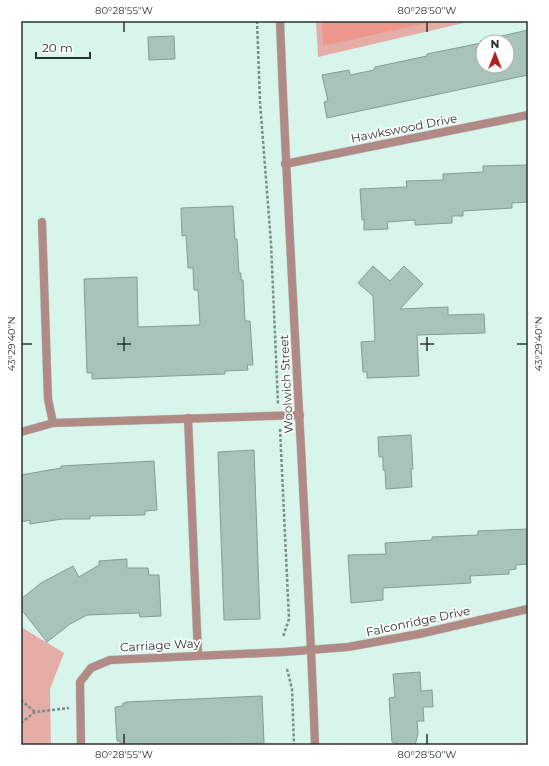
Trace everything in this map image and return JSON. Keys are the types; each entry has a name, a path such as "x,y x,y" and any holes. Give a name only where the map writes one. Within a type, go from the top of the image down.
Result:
{"street":[{"name":"Woolwich Street","path":"280,21 285,164 300,415 312,650 315,745"},
{"name":"Hawkswood Drive","path":"285,164 528,115"},
{"path":"42,222 48,399 53,423"},
{"path":"21,432 53,423 300,415"},
{"path":"188,418 198,655"},
{"name":"Falconridge Drive","path":"312,650 348,647 419,634 528,609"},
{"name":"Carriage Way","path":"81,745 80,682 91,668 97,665 110,660 312,650"}],"path":[{"path":"257,21 260,102 271,243 277,391"},
{"path":"280,434 289,618 283,637"},
{"path":"287,669 292,689 294,745"},
{"path":"21,700 35,712"},
{"path":"21,723 35,712 80,706"}],"shaded area":[{"path":"316,21 472,21 318,57"},
{"path":"322,21 435,21 323,46"},
{"path":"21,627 64,653 50,689 51,745 21,745"}],"building":[{"path":"528,30 528,75 327,118 324,102 328,101 322,75 349,70 350,75 374,70 375,67 427,56 427,54 475,44 475,74 515,74 515,34 511,34"},
{"path":"174,36 175,59 149,60 148,37"},
{"path":"528,165 528,202 512,203 512,208 463,211 463,216 452,216 452,223 415,225 415,220 387,222 388,229 364,230 360,189 407,187 406,181 443,180 443,174 483,172 483,166"},
{"path":"233,206 239,273 241,273 241,280 243,280 245,321 250,321 253,365 247,365 248,370 225,371 225,374 92,379 92,373 87,373 84,279 137,277 138,327 199,325 198,290 194,290 193,268 188,268 186,235 182,236 181,208"},
{"path":"373,266 390,281 404,266 423,284 400,309 448,307 448,315 484,314 485,333 417,335 419,376 367,378 367,372 363,372 361,342 375,341 373,296 358,283"},
{"path":"411,435 413,469 411,469 412,487 386,489 385,470 383,470 383,457 379,457 378,437"},
{"path":"254,450 260,619 224,620 218,452"},
{"path":"154,461 157,510 145,511 145,515 90,516 90,519 62,519 30,524 30,520 21,522 21,475 61,468 61,466"},
{"path":"528,529 528,564 516,565 516,569 509,570 509,574 470,576 471,583 383,588 383,600 351,603 348,555 386,554 385,543 432,540 432,537 478,535 478,531"},
{"path":"127,559 127,568 148,568 149,575 159,575 161,616 140,617 139,613 87,615 70,624 47,642 21,609 21,599 41,583 73,566 79,577 99,565 99,561"},
{"path":"420,672 421,691 432,690 433,707 423,707 424,721 417,721 418,734 415,745 404,745 392,742 389,698 395,697 393,674"},
{"path":"262,696 264,743 230,745 120,745 120,741 117,741 115,707 123,706 123,703 126,702"}]}
